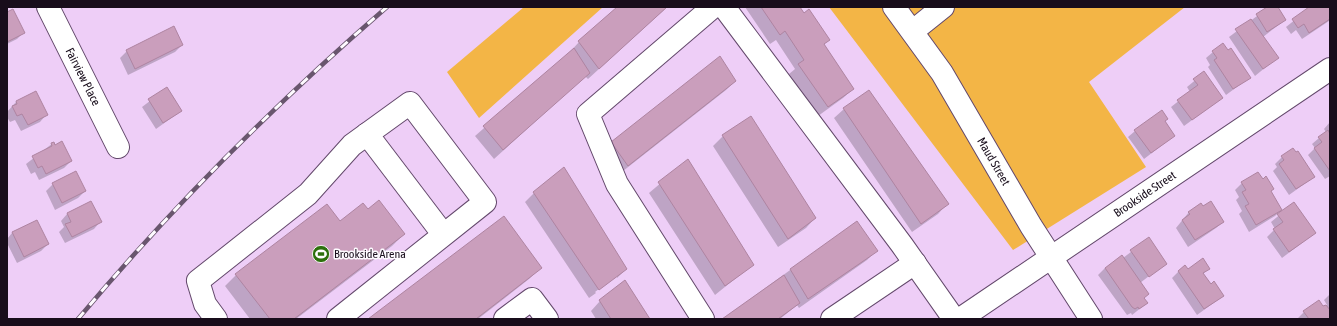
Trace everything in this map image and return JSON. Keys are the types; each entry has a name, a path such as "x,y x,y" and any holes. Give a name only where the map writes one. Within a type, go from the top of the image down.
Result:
{"street":[{"name":"Fairview Place","path":"48,7 118,147"},
{"path":"703,319 616,184 588,114 713,7"},
{"path":"724,7 915,263 954,319"},
{"name":"Maud Street","path":"894,7 913,31 942,73 1050,257 1091,319"},
{"path":"913,31 944,7"},
{"name":"Brookside Street","path":"960,319 1330,69"},
{"path":"216,319 205,304 198,281 308,194 352,145 410,103 485,202 338,319"},
{"path":"367,134 443,234"},
{"path":"832,319 915,263"},
{"path":"505,319 532,299 547,319"}],"shaded area":[{"path":"524,7 603,7 479,118 447,72"},
{"path":"829,7 1185,7 1089,82 1146,167 1013,250"}],"building":[{"path":"617,7 667,7 599,69 578,41"},
{"path":"761,7 800,7 804,13 809,9 830,40 824,44 854,89 828,107 798,64 804,60 785,31 780,35"},
{"path":"1267,7 1278,7 1286,20 1267,32 1256,14"},
{"path":"1309,7 1330,7 1330,19 1309,33 1304,24 1298,28 1292,19"},
{"path":"13,9 25,33 7,42 7,12"},
{"path":"1251,19 1279,58 1263,69 1235,29"},
{"path":"174,26 183,45 135,69 126,50"},
{"path":"1223,43 1228,50 1231,48 1251,78 1233,89 1214,60 1217,58 1212,51"},
{"path":"574,48 590,73 503,150 483,126"},
{"path":"720,56 736,81 628,166 611,142"},
{"path":"1204,71 1223,98 1192,120 1177,100 1198,85 1193,79"},
{"path":"167,87 182,111 163,123 148,99"},
{"path":"869,90 949,204 921,224 843,108"},
{"path":"36,91 48,115 28,125 22,114 17,116 12,106 17,104 16,101"},
{"path":"1162,110 1168,119 1165,121 1175,136 1151,153 1134,130"},
{"path":"751,116 816,218 788,239 722,135"},
{"path":"1328,130 1330,134 1330,171 1314,148 1322,142 1318,137"},
{"path":"62,141 72,161 46,174 42,166 38,168 32,156 52,146 51,143 54,142 55,145"},
{"path":"1293,148 1296,152 1298,151 1315,177 1296,189 1279,164 1284,160 1281,156"},
{"path":"688,159 754,265 725,286 658,182"},
{"path":"564,167 627,269 599,290 533,192"},
{"path":"76,171 86,191 62,203 52,183"},
{"path":"1258,172 1263,179 1266,176 1274,189 1271,191 1282,210 1256,225 1245,206 1249,204 1242,192 1246,190 1241,182"},
{"name":"Brookside Arena","path":"379,200 405,234 294,319 270,319 235,274 327,204 340,221 363,203 368,209"},
{"path":"91,201 102,222 72,237 65,224 71,222 67,213"},
{"path":"1211,201 1224,222 1195,240 1182,220 1190,214 1188,212 1201,203 1203,206"},
{"path":"1294,202 1316,233 1289,252 1273,229 1283,222 1277,214"},
{"path":"504,216 542,268 476,319 368,319"},
{"path":"37,220 49,244 24,257 12,232"},
{"path":"857,221 878,251 808,299 790,269"},
{"path":"1149,237 1167,264 1149,277 1130,250"},
{"path":"1122,255 1149,294 1144,298 1148,303 1139,309 1138,307 1135,309 1132,307 1105,268"},
{"path":"1203,258 1210,269 1203,273 1211,284 1214,281 1224,296 1204,309 1178,271 1185,265 1188,269"},
{"path":"784,275 800,303 778,319 722,319"},
{"path":"625,280 650,319 611,319 599,300"},
{"path":"1319,300 1323,306 1326,305 1330,310 1330,319 1309,319 1303,311"}],"railway":[{"path":"78,319 150,236 226,157 305,80 387,7"}],"place":[{"name":"Brookside Arena","path":"321,254"}]}
